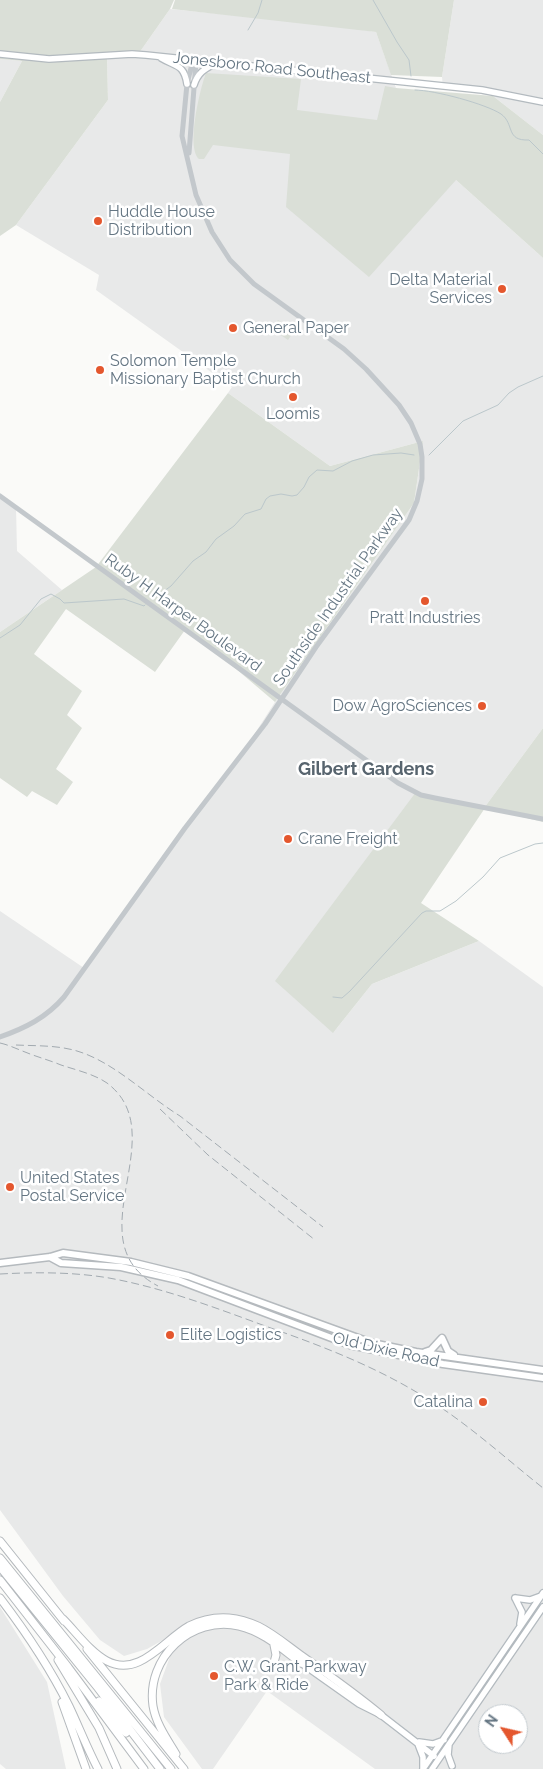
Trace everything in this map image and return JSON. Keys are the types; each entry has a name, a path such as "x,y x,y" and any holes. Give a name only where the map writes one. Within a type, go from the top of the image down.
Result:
{"highway":[{"path":"0,1540 185,1769"},
{"path":"0,1558 171,1769"},
{"path":"0,1567 98,1688 160,1769"},
{"path":"0,1580 144,1769"},
{"path":"0,1598 46,1665 70,1708 98,1769"},
{"path":"63,1619 107,1661 123,1665 135,1664 144,1659 185,1629 197,1623 210,1619 228,1618 247,1622 266,1631 362,1699 381,1715"},
{"path":"185,1769 161,1729 153,1705 153,1682 158,1667 165,1654 176,1643 201,1627 232,1624 259,1634 301,1663"},
{"path":"46,1638 99,1728 117,1769"},
{"path":"272,1642 276,1650 273,1666"},
{"path":"46,1665 74,1731 86,1769"},
{"path":"68,1667 110,1713 155,1769"}],"main road":[{"name":"Jonesboro Road Southeast","path":"0,54 49,59 132,54 482,90 543,102"},
{"path":"160,57 180,66 190,84"},
{"path":"190,84 202,70 217,63"},
{"path":"0,1263 50,1258 61,1263 121,1267 180,1277"},
{"name":"Old Dixie Road","path":"180,1277 362,1341 424,1353 543,1370"},
{"name":"Old Dixie Road","path":"180,1277 350,1345 443,1364 543,1378"},
{"path":"424,1353 430,1350 442,1338 449,1352 457,1358"},
{"path":"432,1769 439,1759 446,1742 542,1595"},
{"path":"519,1630 522,1612 515,1598 530,1600 542,1595"},
{"path":"423,1769 446,1742 543,1607"},
{"path":"301,1663 359,1704 381,1715 439,1759"},
{"path":"417,1742 433,1744 446,1742"},
{"path":"417,1742 423,1757 423,1769"},
{"path":"446,1742 452,1766"}],"street":[{"name":"Southside Industrial Parkway","path":"0,1037 30,1025 44,1016 64,997 185,828 282,700 316,647 409,520 414,511 421,488 422,457 416,434 399,405 366,369 344,349 260,289 230,260 216,239 203,214 195,191 182,136 185,102 195,61"},
{"name":"Southside Industrial Parkway","path":"188,158 192,103 190,84"},
{"path":"185,102 192,103"},
{"name":"Ruby H Harper Boulevard","path":"0,496 282,700 409,789 435,798 543,818"}],"shaded area":[{"path":"0,0 174,0 170,9 137,56 107,54 108,100 16,225 0,236 0,102 22,61 0,59"},
{"path":"175,0 454,0 442,77 391,75 376,32 172,9"},
{"path":"454,0 543,0 543,135 493,96 443,88 442,77"},
{"path":"170,9 324,24 376,32 396,88 456,180 543,258 543,728 484,808 333,1033 372,984 479,941 543,987 543,1769 375,1769 267,1691 213,1769 202,1769 164,1717 160,1684 172,1651 188,1626 147,1649 124,1656 100,1640 63,1596 0,1510 0,911 84,968 149,876 227,777 275,702 414,503 423,441 330,466 228,393 232,387 96,290 99,275 16,225 108,100 107,54 137,56"},
{"path":"0,59 22,61 0,102"},
{"path":"206,73 301,79 297,110 377,120 385,86 493,96 543,135 543,258 456,180 369,277 286,207 290,154 213,145 204,159 199,159 195,153 194,143 195,117"},
{"path":"278,320 294,331 288,340 272,329"},
{"path":"228,393 330,466 423,441 414,503 275,702 222,657 185,630 155,672 66,609 34,654 82,691 67,715 82,728 56,769 73,782 57,805 32,791 27,797 0,778 0,632 96,567"},
{"path":"0,495 16,507 17,551 62,590 0,632"},
{"path":"543,728 543,822 485,808 421,903 479,941 372,984 333,1033 275,981 416,792 484,808"},
{"path":"0,1607 47,1682 66,1769 6,1769 0,1764"}],"waterway":[{"path":"248,30 258,13 262,0"},
{"path":"373,0 409,60 411,76"},
{"path":"415,90 447,95 494,110 505,118 516,138 529,140 543,154"},
{"path":"429,455 463,421 498,405 509,393 518,387 543,376"},
{"path":"156,597 171,586 193,561 206,552 216,539 234,526 245,514 261,509 266,499 270,496 281,494 297,495 309,477 317,470 333,471 352,461 373,455 401,453 414,455"},
{"path":"0,638 20,625 41,599 51,594 64,603 124,599 145,605"},
{"path":"333,997 342,998 350,991 422,913 426,911 440,911 456,901 483,877 500,858 535,844 543,843"}],"railway":[{"path":"0,1043 96,1077 107,1083 125,1105 132,1130 131,1158 122,1216 123,1243 134,1266 158,1286"},
{"path":"16,1045 69,1049 91,1056 104,1063 180,1116 323,1227"},
{"path":"160,1109 208,1155 315,1240"},
{"path":"0,1274 69,1274 96,1276 129,1282 209,1306 328,1349 386,1375 439,1406 470,1428 543,1488"}],"place":[{"name":"Huddle House Distribution","path":"98,221"},
{"name":"Delta Material Services","path":"502,289"},
{"name":"General Paper","path":"233,328"},
{"name":"Solomon Temple Missionary Baptist Church","path":"100,370"},
{"name":"Loomis","path":"293,397"},
{"name":"Pratt Industries","path":"425,601"},
{"name":"Dow AgroSciences","path":"482,706"},
{"name":"Crane Freight","path":"288,839"},
{"name":"United States Postal Service","path":"10,1187"},
{"name":"Elite Logistics","path":"170,1335"},
{"name":"Catalina","path":"483,1402"},
{"name":"C.W. Grant Parkway Park & Ride","path":"214,1676"}],"district":[{"name":"Gilbert Gardens","path":"366,770"}]}
